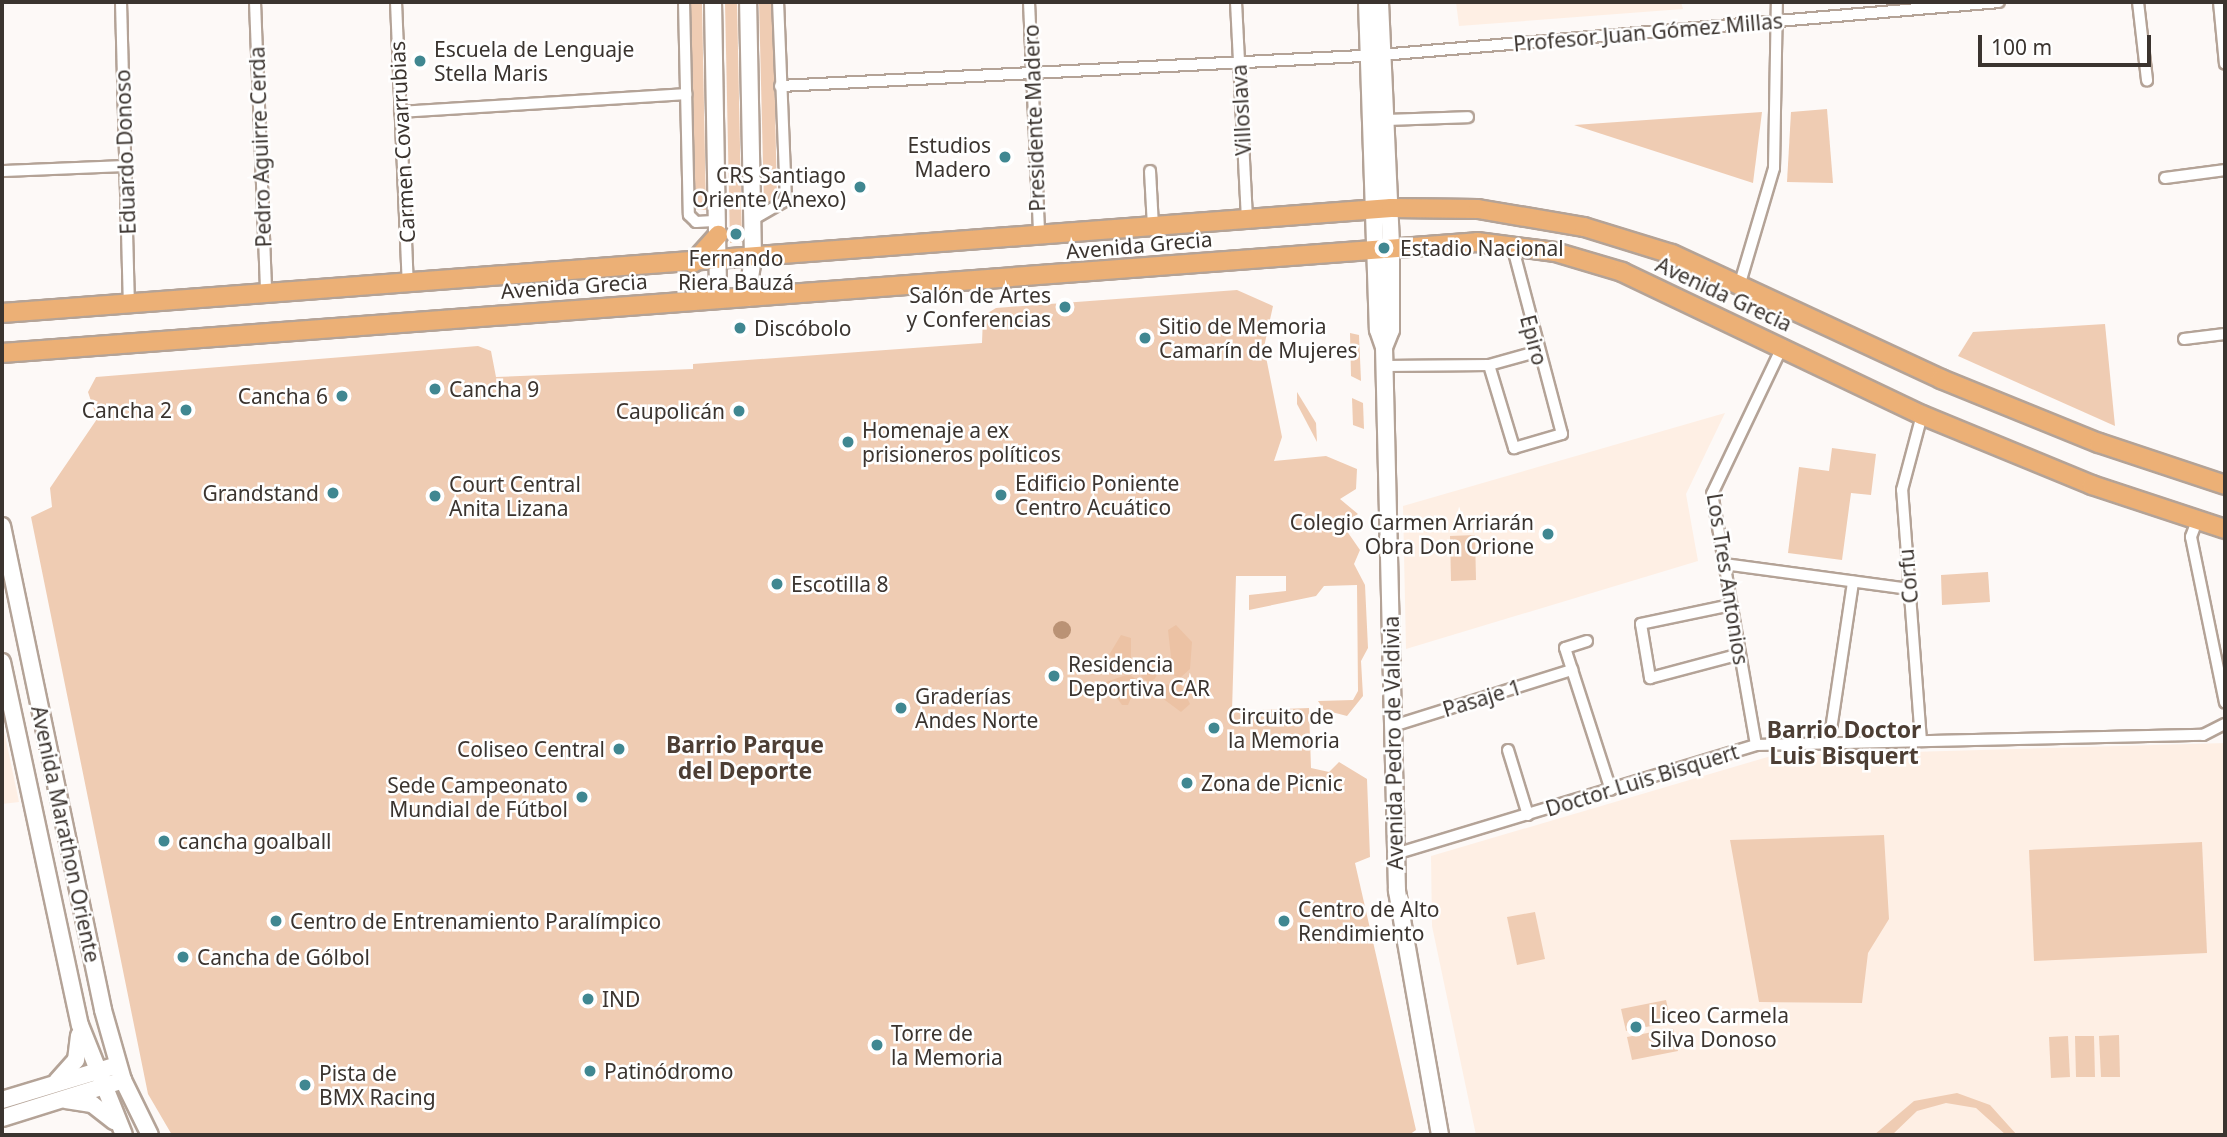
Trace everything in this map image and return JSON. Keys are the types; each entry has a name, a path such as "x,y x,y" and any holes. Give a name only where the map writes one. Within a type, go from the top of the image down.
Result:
{"main road":[{"path":"713,2 718,300"},
{"path":"747,298 753,258 748,2"},
{"name":"Avenida Pedro de Valdivia","path":"1367,2 1384,121 1382,209"},
{"name":"Avenida Pedro de Valdivia","path":"1380,2 1375,55 1383,247 1391,330 1384,347 1395,854 1401,937 1440,1135"},
{"name":"Avenida Grecia","path":"2,313 718,261 1039,233 1382,209 1478,209 1549,219 1646,245 1740,283 1941,379 2099,443 2225,485"},
{"path":"692,263 718,228"},
{"name":"Avenida Grecia","path":"10,353 1383,247 1512,245 1622,272 1783,345 1922,415 2197,521 2225,528"},
{"path":"2,367 10,353"},
{"name":"Avenida Marathon Oriente","path":"2,526 87,938 121,1072 150,1135"},
{"name":"Avenida Marathon Oriente","path":"2,662 80,1025 97,1079 122,1132"},
{"path":"62,944 87,938"},
{"path":"2,1118 54,1092 76,1060 80,1025"},
{"path":"2,1100 54,1092 121,1072"},
{"path":"54,1092 92,1104 122,1132"}],"street":[{"name":"Eduardo Donoso","path":"121,2 130,303"},
{"name":"Pedro Aguirre Cerda","path":"255,2 266,293"},
{"name":"Carmen Covarrubias","path":"396,2 408,283"},
{"path":"684,2 688,215 696,222 718,228"},
{"path":"752,220 786,200 778,2"},
{"name":"Presidente Madero","path":"1030,2 1039,233"},
{"name":"Villoslava","path":"1236,2 1247,219"},
{"path":"1740,283 1774,168 1777,2"},
{"name":"Profesor Juan Gómez Millas","path":"780,86 1375,55 1999,2"},
{"path":"2138,2 2147,79"},
{"path":"2219,2 2225,64"},
{"path":"400,112 686,94"},
{"path":"1384,121 1468,117"},
{"path":"2,171 126,166"},
{"path":"2165,177 2225,170"},
{"path":"1150,171 1153,226"},
{"name":"Epiro","path":"1489,365 1514,448 1562,434 1536,352 1512,245"},
{"path":"2184,339 2225,334"},
{"name":"Los Tres Antonios","path":"1756,745 1724,564 1714,478 1783,345"},
{"path":"1385,366 1489,365 1536,352"},
{"name":"Corfu","path":"1921,741 1902,490 1922,415"},
{"path":"2197,521 2191,537 2223,673 2225,703"},
{"path":"1724,564 1909,589"},
{"path":"1829,743 1853,582"},
{"path":"1731,605 1641,624 1650,678 1740,654"},
{"path":"1587,641 1565,648 1611,790"},
{"name":"Pasaje 1","path":"1393,726 1572,670"},
{"name":"Doctor Luis Bisquert","path":"1395,854 1756,745 2203,735 2225,724"},
{"path":"1508,750 1528,815"}],"shaded area":[{"path":"690,2 702,2 706,210 694,209"},
{"path":"725,2 737,2 742,242 730,243"},
{"path":"759,2 773,2 777,204 764,204"},
{"path":"1456,2 1681,2 1683,9 1459,26"},
{"path":"1827,109 1833,183 1787,182 1791,112"},
{"path":"1762,112 1753,183 1574,125"},
{"path":"1237,290 1273,306 1264,347 1282,437 1274,461 1326,456 1357,469 1356,489 1340,499 1358,514 1342,524 1360,550 1354,564 1365,585 1368,648 1361,661 1363,696 1347,716 1324,710 1318,701 1353,700 1358,691 1357,585 1324,586 1316,596 1249,610 1249,595 1286,591 1286,576 1236,576 1232,711 1309,708 1311,768 1329,772 1339,762 1367,779 1370,857 1355,863 1416,1130 1409,1135 172,1135 148,1094 31,517 52,507 50,488 97,419 88,392 96,377 478,346 491,351 496,377 693,369 693,364 982,343 983,316 996,308"},
{"path":"2105,324 2115,426 1958,356 1973,332"},
{"path":"1350,333 1359,335 1361,381 1351,376"},
{"path":"1297,392 1316,423 1317,442 1297,404"},
{"path":"1352,398 1363,403 1364,429 1353,425"},
{"name":"Colegio Carmen Arriarán Obra Don Orione","path":"1725,413 1686,494 1698,561 1406,649 1403,506"},
{"path":"1832,448 1876,454 1871,495 1851,493 1842,560 1788,553 1799,467 1829,471"},
{"path":"1475,535 1476,580 1451,581 1450,536"},
{"path":"1988,572 1990,602 1942,605 1941,575"},
{"path":"1062,621 1068,624 1071,630 1068,636 1062,639 1056,636 1053,630 1056,624"},
{"path":"1176,625 1192,642 1190,669 1180,678 1173,675 1168,630"},
{"path":"1121,635 1131,638 1131,659 1125,665 1109,655"},
{"path":"1146,665 1152,665 1157,673 1155,679 1146,681 1141,676 1141,670"},
{"path":"1129,674 1138,681 1128,705 1122,705 1106,682"},
{"path":"1180,683 1190,704 1181,712 1158,695 1164,685"},
{"path":"2,721 19,802 2,804"},
{"path":"2225,743 2225,1135 1476,1135 1432,926 1431,856 1771,756"},
{"path":"1884,835 1889,919 1868,953 1862,1003 1759,1002 1730,840"},
{"path":"2202,842 2207,953 2034,961 2029,850"},
{"path":"1535,912 1545,959 1517,965 1507,917"},
{"path":"1666,1000 1671,1022 1626,1031 1621,1009"},
{"path":"1673,1028 1678,1051 1632,1060 1627,1037"},
{"path":"2119,1035 2120,1077 2101,1077 2099,1036"},
{"path":"2068,1036 2070,1077 2051,1078 2049,1037"},
{"path":"2075,1036 2094,1036 2095,1077 2076,1077"},
{"path":"1957,1093 1990,1105 2017,1135 2006,1135 1976,1108 1946,1103 1917,1111 1892,1135 1874,1135 1914,1101"}],"place":[{"name":"Escuela de Lenguaje Stella Maris","path":"420,61"},
{"name":"Estudios Madero","path":"1005,157"},
{"name":"CRS Santiago Oriente (Anexo)","path":"860,187"},
{"name":"Fernando Riera Bauzá","path":"736,234"},
{"name":"Estadio Nacional","path":"1384,248"},
{"name":"Salón de Artes y Conferencias","path":"1065,307"},
{"name":"Discóbolo","path":"740,328"},
{"name":"Sitio de Memoria Camarín de Mujeres","path":"1145,338"},
{"name":"Cancha 9","path":"435,389"},
{"name":"Cancha 6","path":"342,396"},
{"name":"Cancha 2","path":"186,410"},
{"name":"Caupolicán","path":"739,411"},
{"name":"Homenaje a ex prisioneros políticos","path":"848,442"},
{"name":"Grandstand","path":"333,493"},
{"name":"Edificio Poniente Centro Acuático","path":"1001,495"},
{"name":"Court Central Anita Lizana","path":"435,496"},
{"name":"Colegio Carmen Arriarán Obra Don Orione","path":"1548,534"},
{"name":"Escotilla 8","path":"777,584"},
{"name":"Residencia Deportiva CAR","path":"1054,676"},
{"name":"Graderías Andes Norte","path":"901,708"},
{"name":"Circuito de la Memoria","path":"1214,728"},
{"name":"Coliseo Central","path":"619,749"},
{"name":"Zona de Picnic","path":"1187,783"},
{"name":"Sede Campeonato Mundial de Fútbol","path":"582,797"},
{"name":"cancha goalball","path":"164,841"},
{"name":"Centro de Entrenamiento Paralímpico","path":"276,921"},
{"name":"Centro de Alto Rendimiento","path":"1284,921"},
{"name":"Cancha de Gólbol","path":"183,957"},
{"name":"IND","path":"588,999"},
{"name":"Liceo Carmela Silva Donoso","path":"1636,1027"},
{"name":"Torre de la Memoria","path":"877,1045"},
{"name":"Patinódromo","path":"590,1071"},
{"name":"Pista de BMX Racing","path":"305,1085"}],"district":[{"name":"Barrio Doctor Luis Bisquert","path":"1844,742"},
{"name":"Barrio Parque del Deporte","path":"745,757"}]}
